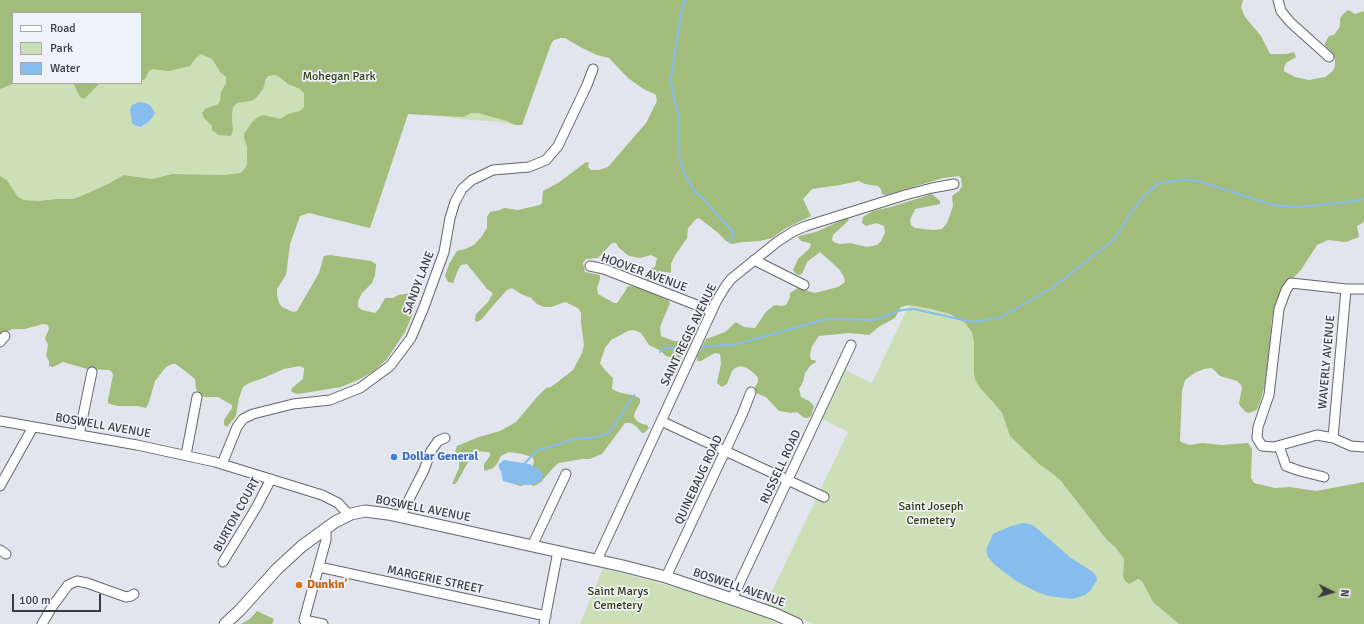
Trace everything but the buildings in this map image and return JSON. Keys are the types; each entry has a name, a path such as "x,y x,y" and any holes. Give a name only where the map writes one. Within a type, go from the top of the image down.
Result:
{"main road":[{"name":"BOSWELL AVENUE","path":"349,515 367,511 597,560 666,577 775,614 797,624"},
{"path":"225,624 240,610 281,565 302,546 324,529 349,515"}],"street":[{"path":"1278,0 1281,11 1290,22 1329,57"},
{"name":"SANDY LANE","path":"222,464 237,427 243,419 253,414 293,404 330,400 360,388 390,366 411,338 424,307 444,252 450,218 455,202 462,189 472,180 493,170 529,167 546,160 558,146 593,69"},
{"name":"SAINT REGIS AVENUE","path":"597,560 712,311 728,282 786,236 806,226 905,195 954,184"},
{"path":"754,260 804,285"},
{"name":"HOOVER AVENUE","path":"590,266 604,269 712,311"},
{"path":"1364,289 1346,289 1292,283 1286,290 1279,310 1269,395 1258,427 1257,438 1262,446 1274,447 1317,435 1333,438 1351,446 1364,447"},
{"name":"WAVERLY AVENUE","path":"1333,438 1346,289"},
{"name":"RUSSELL ROAD","path":"732,599 851,345"},
{"path":"79,435 92,372"},
{"name":"QUINEBAUG ROAD","path":"666,577 742,415 750,392"},
{"path":"186,455 197,397"},
{"name":"BOSWELL AVENUE","path":"0,421 137,445 222,464 328,497 341,506 349,515"},
{"path":"661,421 824,497"},
{"path":"0,486 33,427"},
{"path":"400,517 424,470 431,451 438,441 445,438"},
{"path":"1279,446 1286,466 1300,472 1324,477"},
{"path":"532,546 566,474"},
{"name":"BURTON COURT","path":"223,562 271,479"},
{"path":"323,624 304,620 326,538 326,531 324,529"},
{"path":"545,620 558,551"},
{"name":"MARGERIE STREET","path":"319,567 545,620"},
{"path":"42,624 68,585 77,581 87,582 126,597 134,594"}],"green space":[{"path":"0,0 1243,0 1241,7 1245,17 1261,36 1270,54 1286,54 1294,52 1296,57 1286,63 1284,71 1295,77 1309,80 1325,77 1333,71 1335,59 1331,51 1325,46 1325,43 1329,36 1334,35 1339,28 1340,19 1343,14 1348,10 1355,14 1364,11 1364,222 1357,226 1359,237 1346,242 1328,240 1317,245 1301,270 1288,283 1280,296 1272,317 1265,385 1257,410 1249,413 1240,406 1239,403 1242,388 1237,381 1220,376 1212,368 1196,372 1185,380 1182,391 1180,440 1181,442 1190,445 1202,443 1222,445 1248,443 1252,449 1251,478 1254,483 1275,488 1290,487 1316,491 1364,482 1364,624 1179,624 1153,602 1142,581 1138,579 1129,584 1126,582 1123,577 1124,559 1116,548 1106,539 1061,481 1039,464 1010,436 1002,413 980,388 975,379 974,342 972,332 965,323 950,314 909,305 901,307 895,318 880,326 869,335 849,333 819,336 812,346 810,355 811,360 815,360 816,362 811,365 805,373 803,382 799,389 801,397 809,401 814,406 811,416 807,418 804,418 797,412 791,413 779,411 766,397 756,393 754,389 758,382 758,378 747,368 740,366 735,368 732,371 727,384 722,387 717,383 721,364 720,354 715,353 701,361 697,361 697,356 706,339 725,332 736,322 744,327 755,328 765,313 773,306 786,305 790,297 790,293 798,288 815,293 838,287 845,282 839,269 820,252 807,262 802,274 799,275 795,273 793,270 798,259 809,249 811,245 810,243 801,241 798,237 799,236 816,232 847,218 849,220 833,235 832,240 834,242 839,244 850,243 867,247 877,245 885,233 884,226 876,223 866,226 862,223 863,217 873,211 932,194 940,201 940,204 915,209 910,220 911,225 915,228 933,230 942,229 947,223 953,206 952,196 959,191 962,186 961,178 959,176 943,178 886,195 882,194 881,189 878,186 865,184 859,181 812,189 803,199 811,216 786,228 772,238 760,241 731,244 699,218 696,219 688,228 687,238 674,257 671,264 671,273 659,271 651,282 647,280 649,269 655,267 657,258 651,255 640,258 629,256 619,248 616,243 612,243 598,258 586,259 583,263 585,272 600,275 597,288 598,294 614,303 617,303 627,287 630,286 639,288 668,300 670,303 660,327 661,336 674,341 689,342 682,356 677,359 666,356 661,351 649,345 641,333 634,330 628,331 611,340 605,348 600,363 613,378 612,389 636,396 640,399 640,403 634,417 637,421 647,425 649,428 642,433 631,423 625,423 602,454 590,459 559,463 541,482 534,486 528,484 520,486 514,484 533,466 534,460 532,457 509,452 501,456 493,468 485,471 484,464 490,456 489,452 475,451 457,482 452,484 459,468 460,456 455,452 457,446 479,437 500,431 516,422 546,388 551,387 573,370 582,353 584,345 581,313 578,308 565,302 551,307 544,307 512,288 507,290 481,320 476,322 476,314 488,302 493,293 487,289 467,264 461,265 453,283 448,282 445,276 449,264 457,251 474,245 482,236 487,228 487,217 490,212 504,208 518,210 540,205 542,203 543,191 558,183 586,162 589,163 588,167 591,170 599,170 608,167 646,123 657,101 656,95 642,88 628,78 609,58 597,55 565,38 561,38 554,40 551,44 522,125 515,125 507,121 478,113 471,113 463,117 408,114 370,228 309,213 300,216 290,244 286,275 277,289 279,303 282,307 293,312 297,311 319,273 324,256 330,255 371,261 376,264 375,275 372,283 362,293 358,301 358,307 362,310 375,313 385,298 393,298 398,295 412,293 417,298 412,316 405,332 387,359 374,371 341,387 298,394 294,393 291,391 292,388 303,379 304,368 300,366 284,369 249,383 243,387 239,398 236,416 227,427 224,425 224,420 232,408 232,405 218,397 201,396 196,389 195,379 176,364 166,367 155,381 146,408 137,406 118,406 108,403 113,375 109,370 87,369 63,362 53,367 49,366 49,361 46,356 48,345 45,338 49,329 48,325 43,324 25,329 12,329 0,335 0,176 7,180 18,197 24,200 39,201 73,199 108,184 124,175 152,179 172,174 223,175 241,173 247,164 247,147 244,134 252,122 263,115 280,119 288,114 300,111 304,107 304,93 300,89 288,84 275,75 268,76 263,89 256,98 251,101 237,103 233,107 233,130 231,136 218,135 212,130 212,126 204,118 202,113 205,109 218,104 220,101 221,92 226,83 226,77 221,73 212,59 201,54 190,66 169,71 152,69 149,71 145,79 142,80 142,12 12,12 12,84 0,89"},
{"name":"Mohegan Park","path":"81,0 551,44 522,125 408,114 370,228 309,213 263,115 252,122 244,134 247,147 247,164 241,173 223,175 172,174 152,179 128,175 81,197 73,199 39,201 24,200 18,197 7,180 0,176 0,89 12,84 74,84 79,95 93,90 99,84 142,84 142,12","holes":["220,101 251,101 237,103 233,107 233,121 229,136 218,135 212,130 212,126 204,118","139,102 145,103 152,120 141,127 136,126 132,123 130,109 132,105"]},
{"path":"74,84 99,84 84,99 80,97"},
{"name":"Saint Joseph Cemetery","path":"909,305 950,314 968,325 974,340 974,373 980,388 1002,413 1010,436 1039,464 1061,481 1106,539 1116,548 1124,559 1123,577 1126,582 1135,581 1138,579 1142,581 1153,602 1179,624 814,624 766,604 848,432 822,419 845,370 872,383"},
{"name":"Saint Marys Cemetery","path":"603,568 695,593 761,616 778,624 580,624"},
{"path":"257,611 274,619 272,624 241,624 250,619"}],"water":[{"path":"139,102 150,105 155,113 150,121 141,127 132,123 130,110 132,105"},
{"path":"504,460 529,464 537,468 543,474 541,481 529,485 514,484 503,481 499,464"},
{"path":"1023,523 1034,526 1071,558 1093,572 1097,580 1090,591 1085,595 1073,599 1048,596 1016,581 995,565 988,557 986,550 993,534 1011,526"}],"waterway":[{"path":"686,0 683,3 671,77 672,91 679,116 678,129 680,162 684,174 696,193 703,198 734,233 730,242"},
{"path":"702,347 737,344 826,319 874,320 902,310 914,309 972,322 999,318 1052,288 1112,241 1142,198 1160,182 1187,180 1198,181 1273,205 1298,207 1364,199"},
{"path":"660,352 664,348 687,348"},
{"path":"525,463 536,451 575,439 596,437 609,433 634,395"}],"place":[{"name":"Dollar General","path":"394,457"},
{"name":"Dunkin'","path":"299,585"}]}
